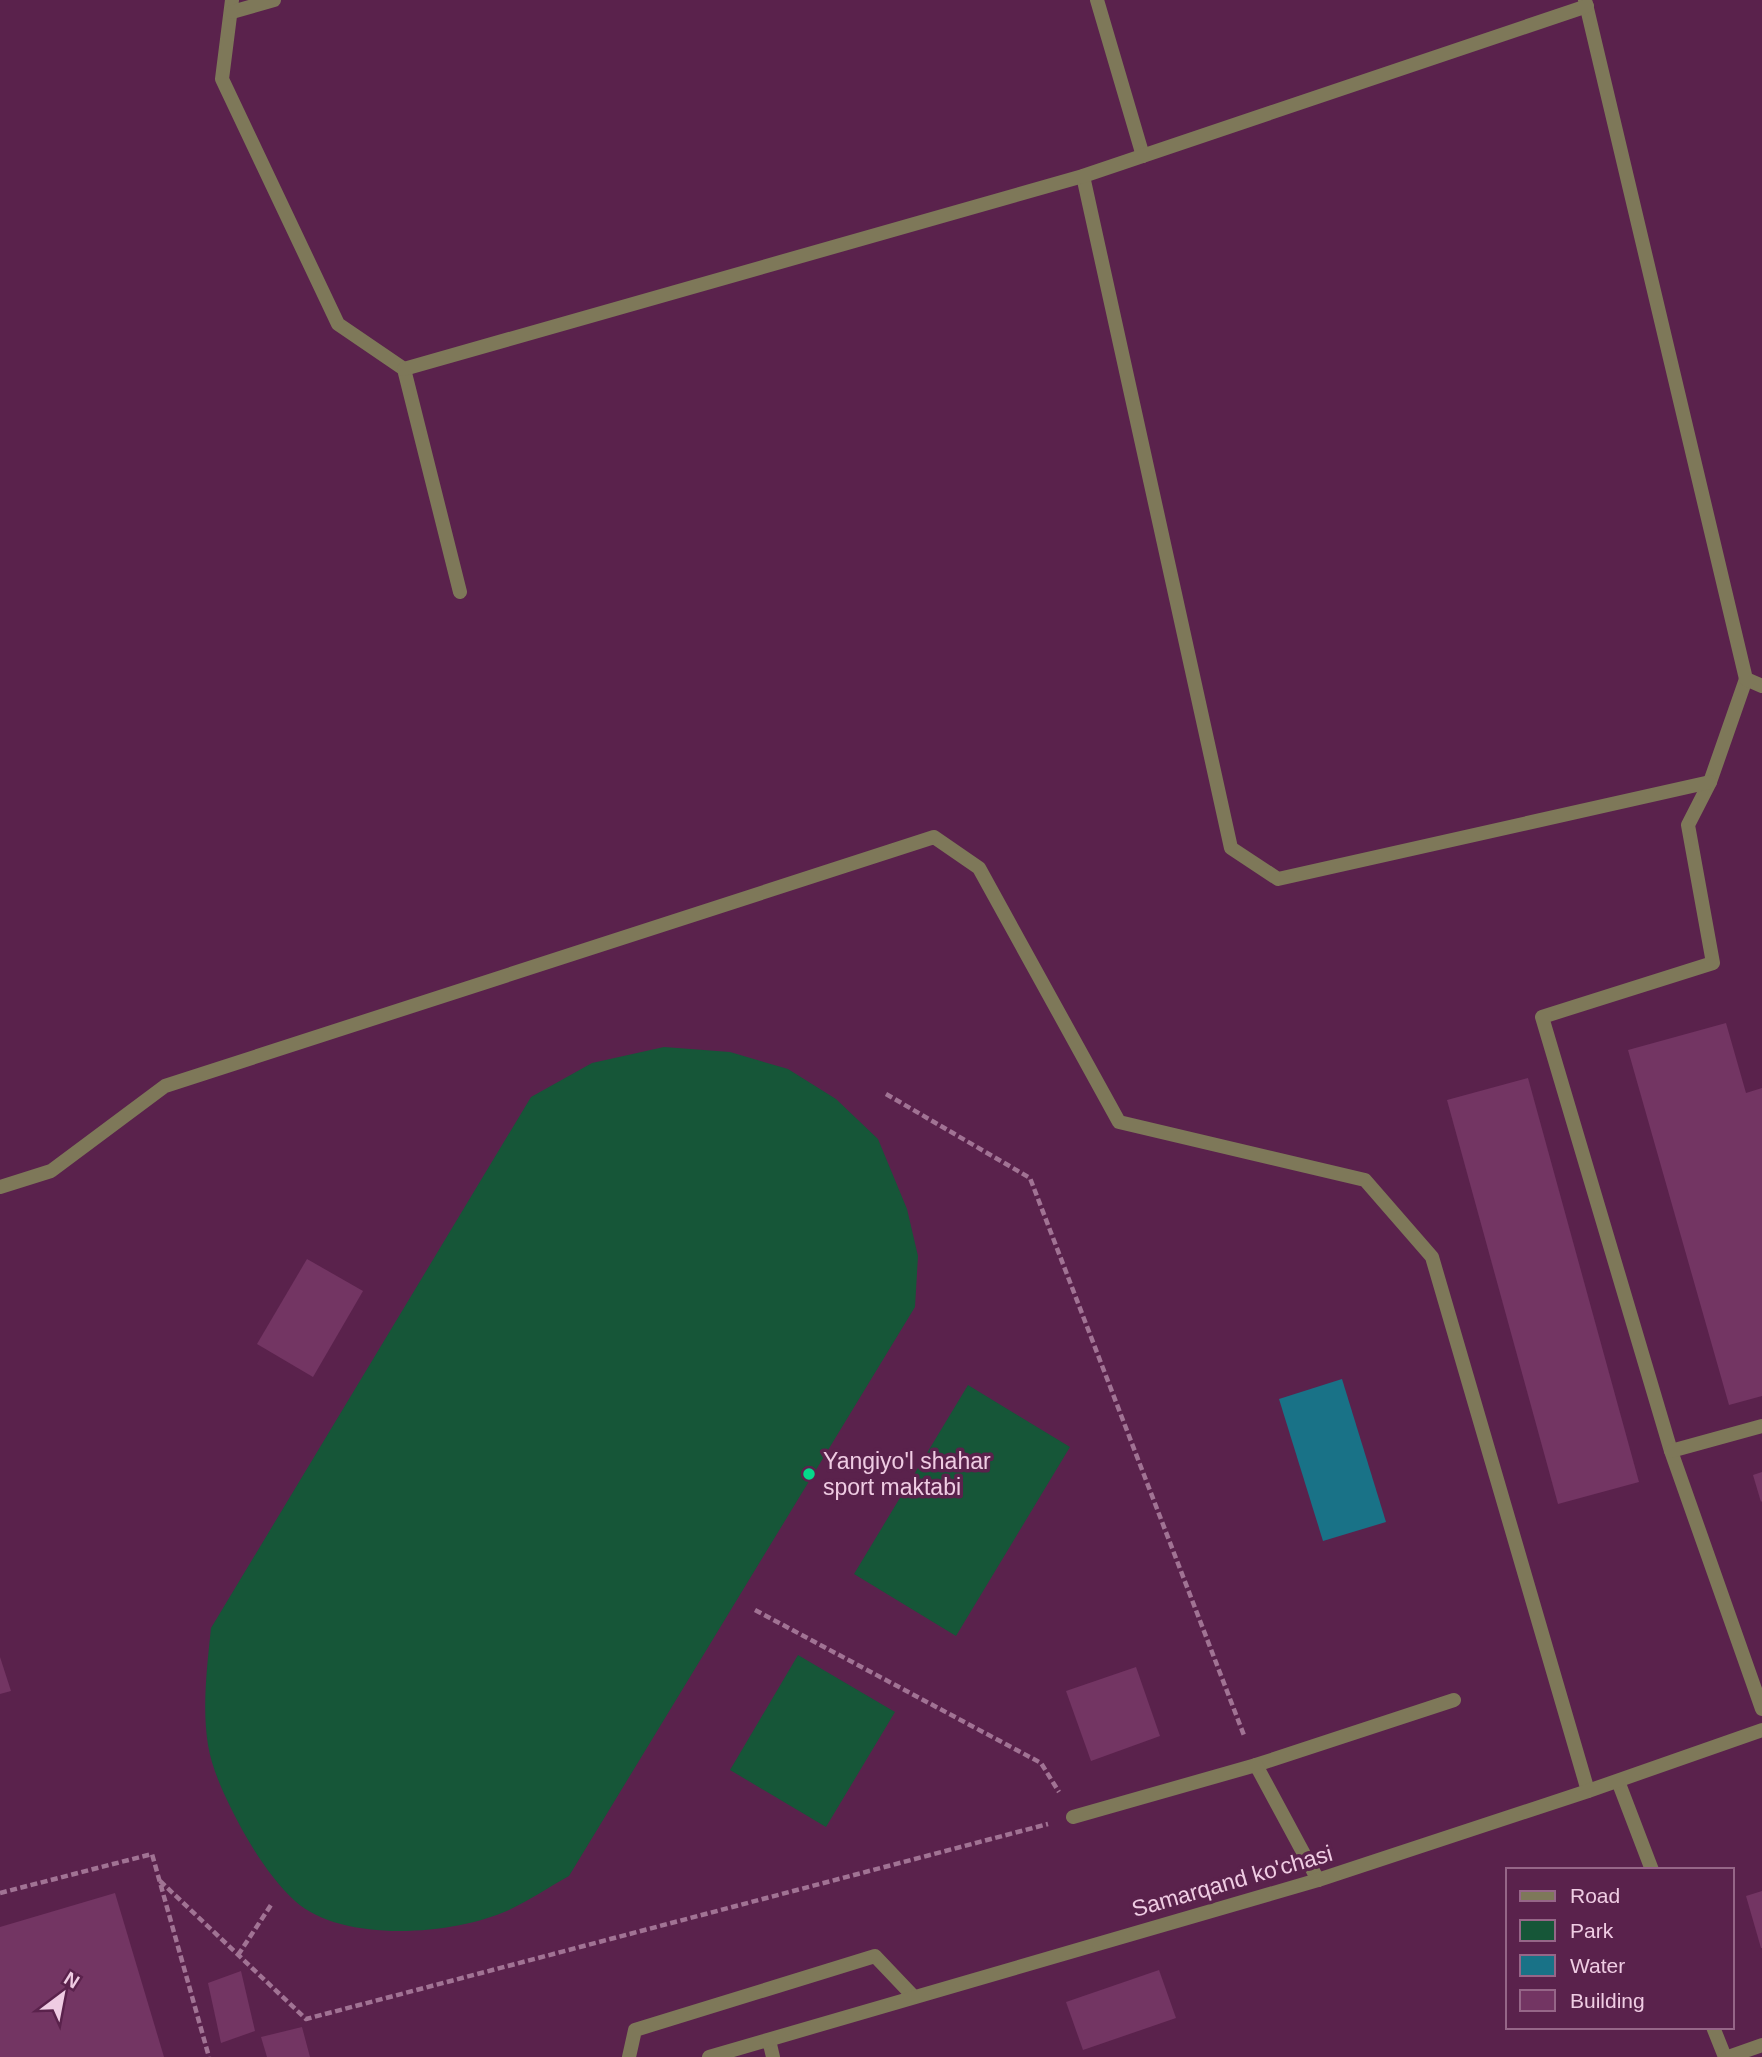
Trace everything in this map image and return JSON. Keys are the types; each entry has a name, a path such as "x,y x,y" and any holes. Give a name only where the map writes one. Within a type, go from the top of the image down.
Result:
{"street":[{"path":"274,0 232,6 222,79 338,324 404,369 460,592"},
{"path":"1097,0 1143,156"},
{"path":"404,369 1083,176 1586,3 1746,679 1710,782 1688,825 1713,963 1542,1017 1671,1451 1762,1709"},
{"path":"1083,176 1231,848 1278,879 1710,782"},
{"path":"1746,679 1762,686"},
{"path":"0,1187 51,1171 165,1086 934,837 979,868 1119,1122 1365,1180 1432,1257 1588,1791"},
{"path":"1671,1451 1762,1426"},
{"path":"1073,1817 1256,1765 1454,1700"},
{"name":"Samarqand ko'chasi","path":"709,2057 1318,1880 1618,1781 1762,1730"},
{"path":"1256,1765 1318,1880"},
{"path":"1618,1781 1651,1868"},
{"path":"629,2057 635,2031 876,1956 914,1997"},
{"path":"1714,2029 1726,2057 1762,2045"},
{"path":"769,2040 773,2057"}],"path":[{"path":"886,1094 1030,1178 1256,1765"},
{"path":"160,1881 306,2019 1073,1817 1041,1762 755,1610"},
{"path":"0,1893 152,1854 209,2057"},
{"path":"238,1955 271,1905"}],"green space":[{"path":"664,1047 730,1052 788,1069 836,1099 878,1139 907,1209 918,1256 915,1307 569,1876 509,1910 459,1925 399,1931 369,1929 341,1924 316,1915 295,1901 267,1869 244,1833 218,1779 210,1756 205,1716 211,1628 531,1097 592,1063"},
{"path":"968,1385 1070,1447 956,1636 854,1574"},
{"path":"798,1655 895,1712 826,1827 730,1770"}],"water":[{"path":"1342,1379 1386,1522 1323,1541 1279,1399"}],"building":[{"path":"1726,1023 1746,1093 1762,1088 1762,1396 1729,1405 1628,1050"},
{"path":"1528,1078 1639,1482 1558,1504 1447,1100"},
{"path":"307,1259 363,1291 313,1377 257,1344"},
{"path":"1762,1472 1762,1501 1761,1502 1753,1475"},
{"path":"0,1657 11,1691 0,1694"},
{"path":"1136,1667 1160,1736 1091,1761 1066,1691"},
{"path":"1762,1891 1762,1948 1761,1948 1746,1896"},
{"path":"115,1893 164,2057 0,2057 0,1927"},
{"path":"1159,1970 1176,2018 1083,2050 1066,2002"},
{"path":"241,1971 255,2031 221,2043 208,1983"},
{"path":"302,2027 310,2057 267,2057 261,2037"}],"place":[{"name":"Yangiyo'l shahar sport maktabi","path":"809,1474"}]}
